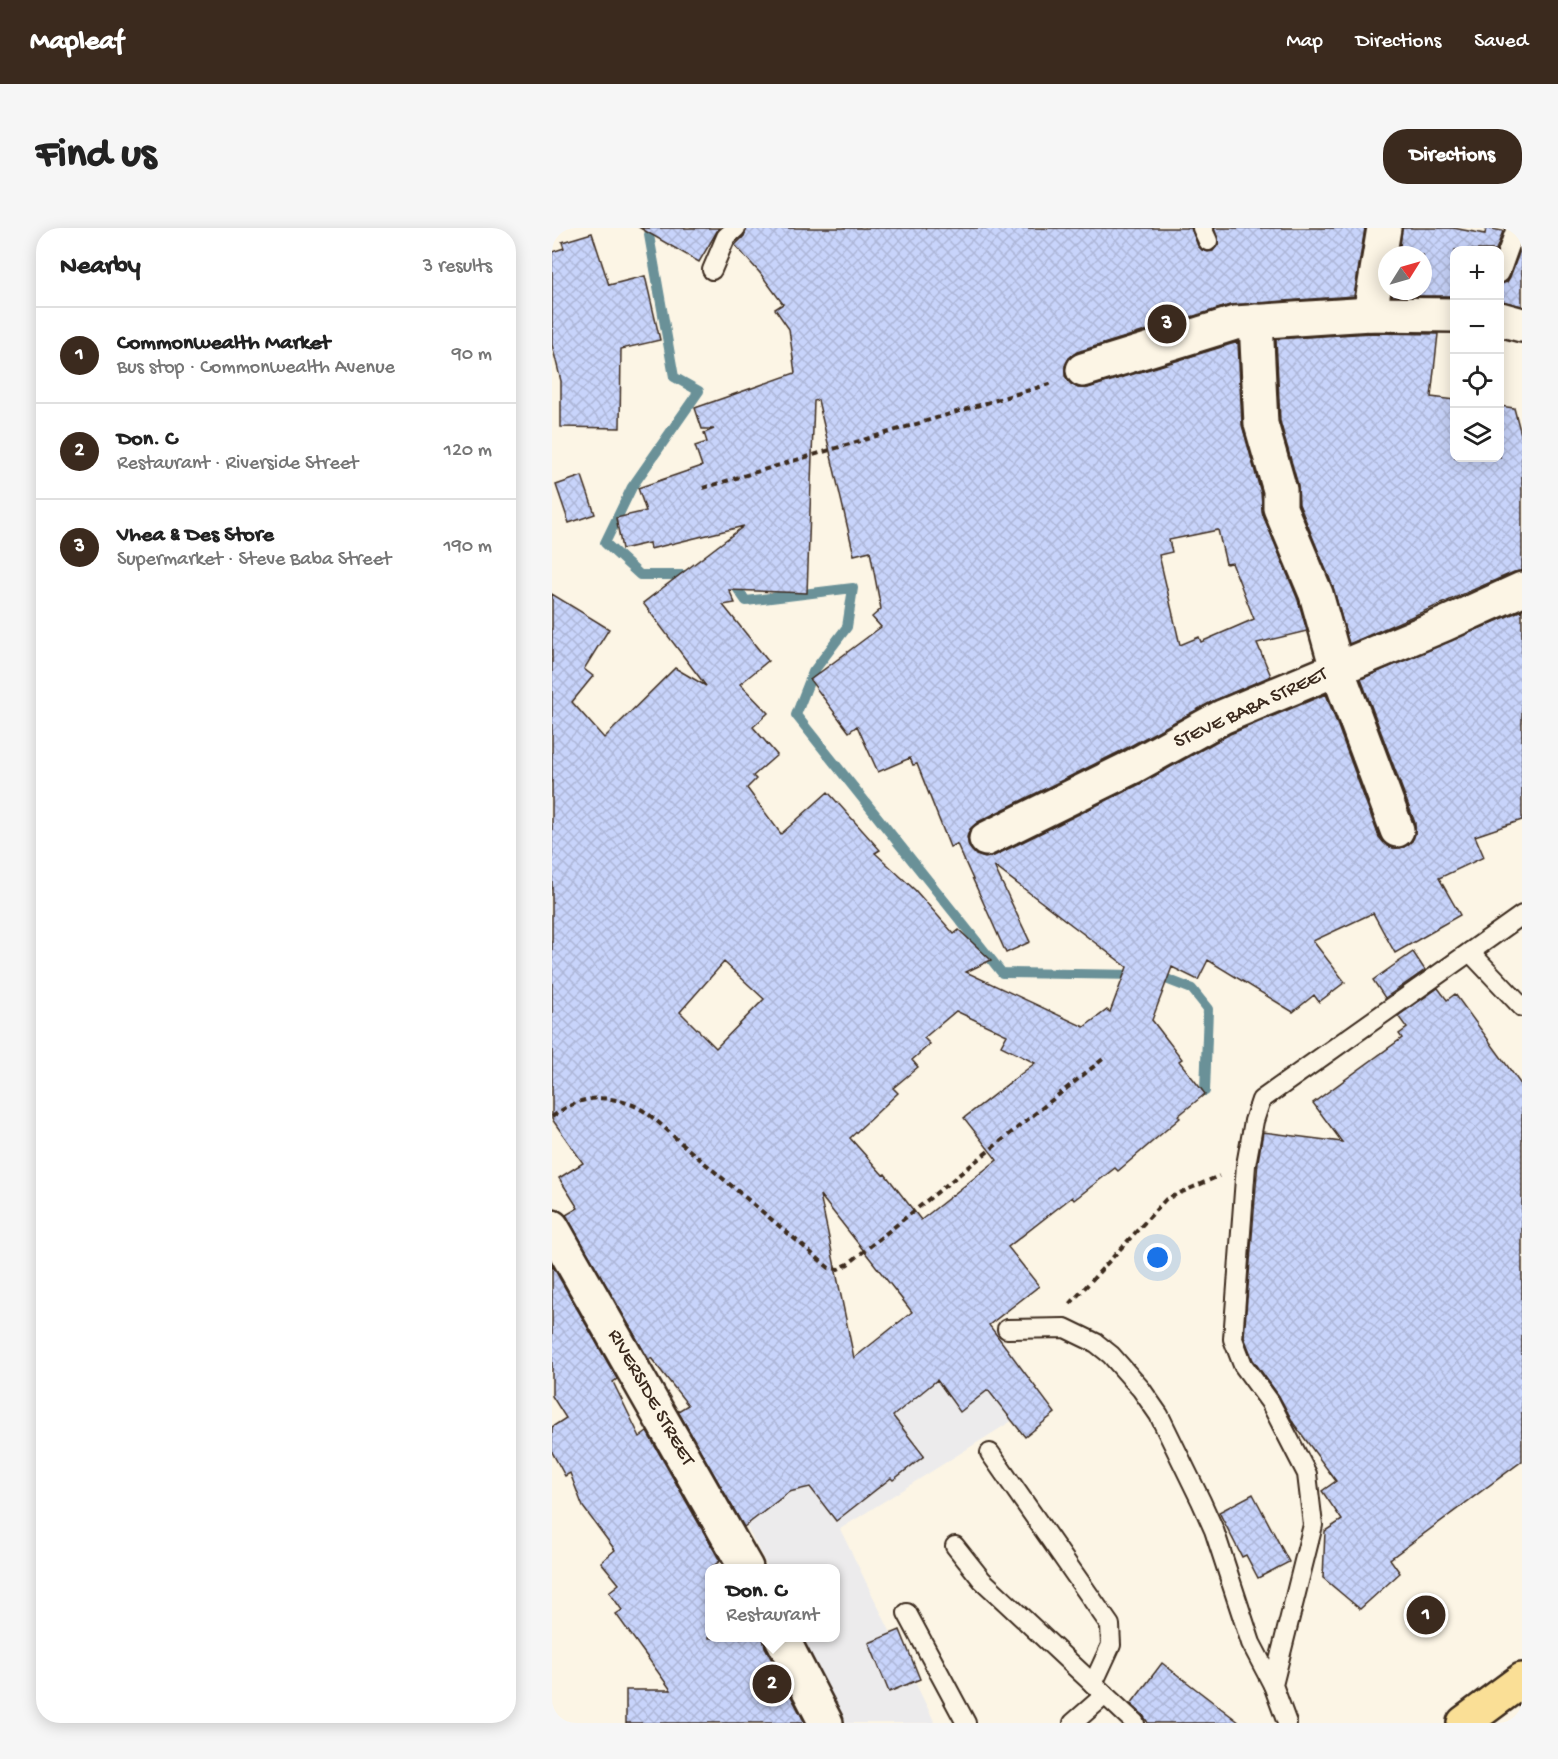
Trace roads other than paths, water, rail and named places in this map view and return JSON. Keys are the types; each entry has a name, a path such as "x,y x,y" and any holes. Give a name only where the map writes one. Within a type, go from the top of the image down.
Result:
{"main road":[{"path":"1464,1723 1522,1680"}],"street":[{"path":"1370,314 1384,228"},
{"path":"1083,370 1235,323 1370,314 1450,315"},
{"path":"1504,320 1522,325"},
{"path":"1256,321 1261,424 1280,490 1280,508 1316,594 1337,669 1397,830"},
{"name":"STEVE BABA STREET","path":"986,839 1132,767 1222,717 1522,589"},
{"name":"RIVERSIDE STREET","path":"552,1227 743,1564"},
{"path":"784,1642 826,1723"}],"lane":[{"path":"712,270 726,237 736,228"},
{"path":"1504,262 1516,228"},
{"path":"1274,1685 1313,1525 1307,1474 1270,1402 1243,1365 1233,1339 1246,1165 1254,1121 1261,1100 1522,915"},
{"path":"1470,952 1522,1007"},
{"path":"1007,1329 1065,1328 1096,1343 1111,1355 1141,1389 1159,1415 1214,1530 1251,1643 1274,1685 1287,1723"},
{"path":"990,1453 1110,1625 1111,1645 1099,1689 1073,1723"},
{"path":"955,1546 982,1580 1135,1723"},
{"path":"907,1614 966,1723"}],"waterway":[{"path":"651,228 649,235 674,377 699,391 632,487 605,543 640,575 692,575"},
{"path":"730,578 746,601 853,588 847,627 813,672 796,715 1002,973 1138,975"},
{"path":"1156,975 1192,989 1208,1009 1205,1091"}],"place":[{"name":"Vhea & Des Store","path":"1167,324"},
{"name":"Commonwealth Market","path":"1426,1615"},
{"name":"Don. C","path":"772,1684"}]}
